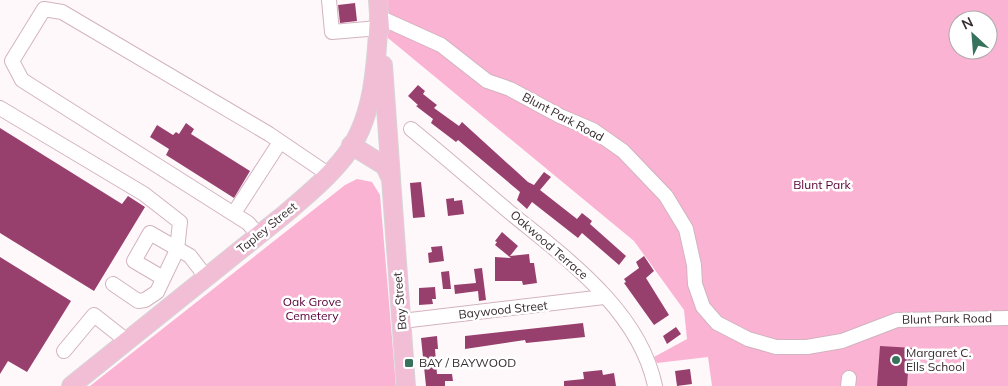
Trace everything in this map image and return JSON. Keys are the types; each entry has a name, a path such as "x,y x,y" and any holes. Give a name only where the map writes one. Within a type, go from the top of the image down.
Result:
{"main road":[{"name":"Tapley Street","path":"71,386 206,276 259,236 310,192 348,150 367,111 374,82 379,15"},
{"name":"Bay Street","path":"379,15 392,215 406,386"},
{"name":"Bay Street","path":"348,150 381,181 392,215"},
{"path":"348,150 385,166 391,179"}],"street":[{"path":"328,0 332,32 379,15"},
{"path":"259,236 248,222 22,80 12,61 44,9 62,12 280,142 328,174"},
{"name":"Blunt Park Road","path":"379,15 441,45 488,81 510,89 560,116 593,130 624,151 666,196 686,229 694,265 695,284 703,306 717,323 748,339 776,347 807,347 842,341 897,320 1008,318"},
{"path":"0,108 136,190 180,222 177,250 157,292 141,301 113,284"},
{"name":"Oakwood Terrace","path":"411,129 579,268 633,332 645,350 655,386"},
{"path":"234,213 280,142"},
{"path":"163,278 134,261 150,233 190,256 206,276"},
{"name":"Baywood Street","path":"402,321 577,302 604,297"},
{"path":"64,351 94,315 127,341"}],"green space":[{"name":"Blunt Park","path":"385,0 1008,0 1008,386 712,386 708,357 657,363 654,357 687,339 684,310 634,241 388,38"},
{"name":"Oak Grove Cemetery","path":"357,179 372,182 380,195 396,386 90,386 345,185"}],"building":[{"path":"355,3 357,21 340,23 338,5"},
{"path":"418,85 425,91 423,94 437,105 434,108 459,126 462,122 528,182 534,185 544,172 551,177 540,190 577,219 582,213 592,221 590,224 626,256 619,265 582,233 578,238 532,202 527,209 517,200 520,192 458,140 456,142 431,123 433,119 416,106 418,105 408,96"},
{"path":"186,123 194,129 191,134 250,171 234,198 166,155 169,149 150,137 157,125 173,135 176,132 179,134"},
{"path":"0,128 122,204 128,196 145,207 94,291 0,233"},
{"path":"421,182 425,217 413,218 410,183"},
{"path":"454,198 454,201 462,200 464,214 448,216 446,199"},
{"path":"502,232 518,246 510,256 529,254 530,263 534,263 537,283 523,285 522,281 495,281 495,257 511,258 495,245 497,242 495,241"},
{"path":"442,246 444,261 429,263 428,253 432,252 431,247"},
{"path":"644,256 654,271 646,278 669,315 654,325 624,283 626,282 624,279 639,268 636,262"},
{"path":"0,257 71,301 27,372 8,361 0,374"},
{"path":"482,268 486,300 479,301 478,291 455,294 454,285 476,283 474,269"},
{"path":"449,271 451,289 443,289 441,272"},
{"path":"435,287 436,299 432,299 433,304 419,305 419,288"},
{"path":"583,323 585,337 526,343 525,340 465,349 465,336"},
{"path":"676,327 681,334 667,344 663,336"},
{"path":"437,336 438,349 435,349 437,374 452,374 453,381 445,381 445,386 426,386 421,338"},
{"name":"Margaret C. Ells School","path":"880,346 914,348 912,372 908,372 907,386 877,386"},
{"path":"690,369 692,384 677,386 675,371"},
{"path":"602,370 603,375 614,373 616,386 564,386 564,381 584,379 583,372"}],"place":[{"name":"Margaret C. Ells School","path":"896,360"},
{"name":"BAY / BAYWOOD","path":"409,363"}]}
